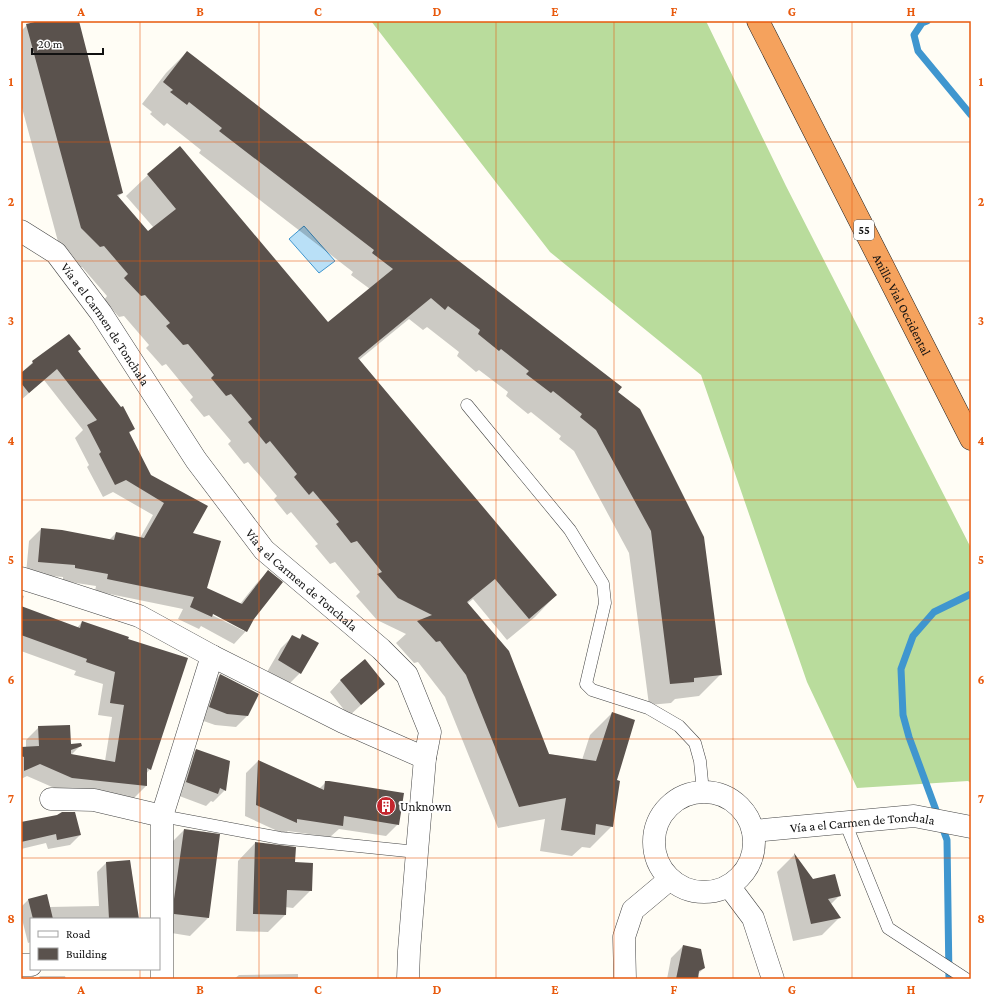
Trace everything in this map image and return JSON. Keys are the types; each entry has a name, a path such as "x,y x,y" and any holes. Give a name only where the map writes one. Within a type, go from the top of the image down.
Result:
{"highway":[{"name":"Anillo Vial Occidental","path":"758,21 971,439"}],"street":[{"name":"Vía a el Carmen de Tonchala","path":"21,231 56,253 101,313 196,460 264,550 381,648 406,674 430,732 425,758 408,979"},
{"path":"21,578 139,616 212,656 343,722 425,758"},
{"path":"162,979 162,816 212,656"},
{"path":"703,792 716,793 729,799 740,807 748,818 753,831 754,844 752,857 747,868 739,878 729,886 714,892 698,892 683,888 670,879 659,866 654,849 654,832 660,816 671,803 686,795 703,792"},
{"path":"51,799 94,800 162,816"},
{"name":"Vía a el Carmen de Tonchala","path":"753,831 914,816 971,827"},
{"path":"625,979 624,937 633,910 670,879"},
{"path":"729,886 753,918 773,979"}],"lane":[{"path":"467,405 570,530 603,584 605,603 586,684 592,690 648,708 679,726 695,743 700,761 703,792"},
{"path":"162,816 280,838 417,852"},
{"path":"845,822 888,928 966,979"}],"green space":[{"path":"371,21 706,21 786,186 971,548 971,783 968,781 857,788 807,682 701,375 550,252"}],"water":[{"path":"304,226 335,261 319,273 289,239"}],"building":[{"path":"39,21 79,21 123,193 117,195 148,231 176,209 147,174 180,146 328,322 393,269 372,253 374,250 219,131 222,128 189,102 187,105 170,92 173,90 163,82 187,51 622,387 618,392 640,409 704,537 722,675 694,678 694,682 670,684 651,531 596,430 580,417 582,414 553,391 551,393 526,374 529,371 501,349 499,351 478,334 480,330 448,306 445,310 431,298 358,358 557,595 529,619 495,579 467,602 509,651 549,754 596,761 612,712 635,720 617,780 620,781 613,827 596,824 595,835 561,830 566,798 519,807 466,675 440,641 436,642 417,621 432,615 398,598 377,574 382,572 357,541 351,543 336,524 339,522 313,491 309,495 294,477 297,474 270,441 266,444 248,422 252,419 231,394 226,396 211,378 214,375 188,344 183,345 166,326 170,323 145,295 141,296 124,278 128,274 104,246 100,247 81,228 26,24"},
{"path":"69,334 81,349 78,351 121,407 123,406 135,429 129,432 151,475 208,506 193,533 221,541 207,588 242,604 268,570 283,582 254,619 247,632 213,614 212,617 190,607 194,597 107,579 108,574 75,568 75,565 38,562 41,528 62,530 114,540 116,532 144,538 164,503 126,480 115,485 99,454 101,452 87,425 97,420 57,369 29,393 21,383 21,373 33,363 32,361"},
{"path":"21,606 80,628 82,621 129,637 128,639 188,658 151,770 147,768 147,786 72,778 40,764 24,771 24,757 21,756 21,747 39,746 38,726 70,725 71,744 81,743 82,746 71,750 71,754 115,762 124,705 110,703 115,672 86,662 87,659 21,635"},
{"path":"302,634 319,643 301,674 278,660 292,635 300,639"},
{"path":"365,659 385,684 361,705 340,680"},
{"path":"220,674 259,694 248,716 227,714 209,707"},
{"path":"196,749 230,761 226,791 220,788 218,794 186,782"},
{"path":"258,760 324,790 325,781 329,781 404,793 399,825 344,816 343,826 297,819 297,823 256,805"},
{"path":"62,812 75,812 81,835 57,840 56,834 21,842 21,822 57,815"},
{"path":"184,829 220,834 209,918 174,914 174,899"},
{"path":"255,842 296,847 295,862 313,863 312,891 287,890 286,915 253,914"},
{"path":"794,853 813,879 835,874 841,896 828,899 841,918 811,924"},
{"path":"130,860 139,918 109,918 106,862"},
{"path":"47,894 53,918 33,918 28,899"},
{"path":"683,945 701,949 705,968 699,971 698,979 676,979"}],"waterway":[{"path":"927,21 922,23 914,35 918,51 971,115"},
{"path":"949,979 947,840 909,737 903,715 901,669 913,636 934,612 971,594"}],"place":[{"name":"Unknown","path":"386,806"}]}
